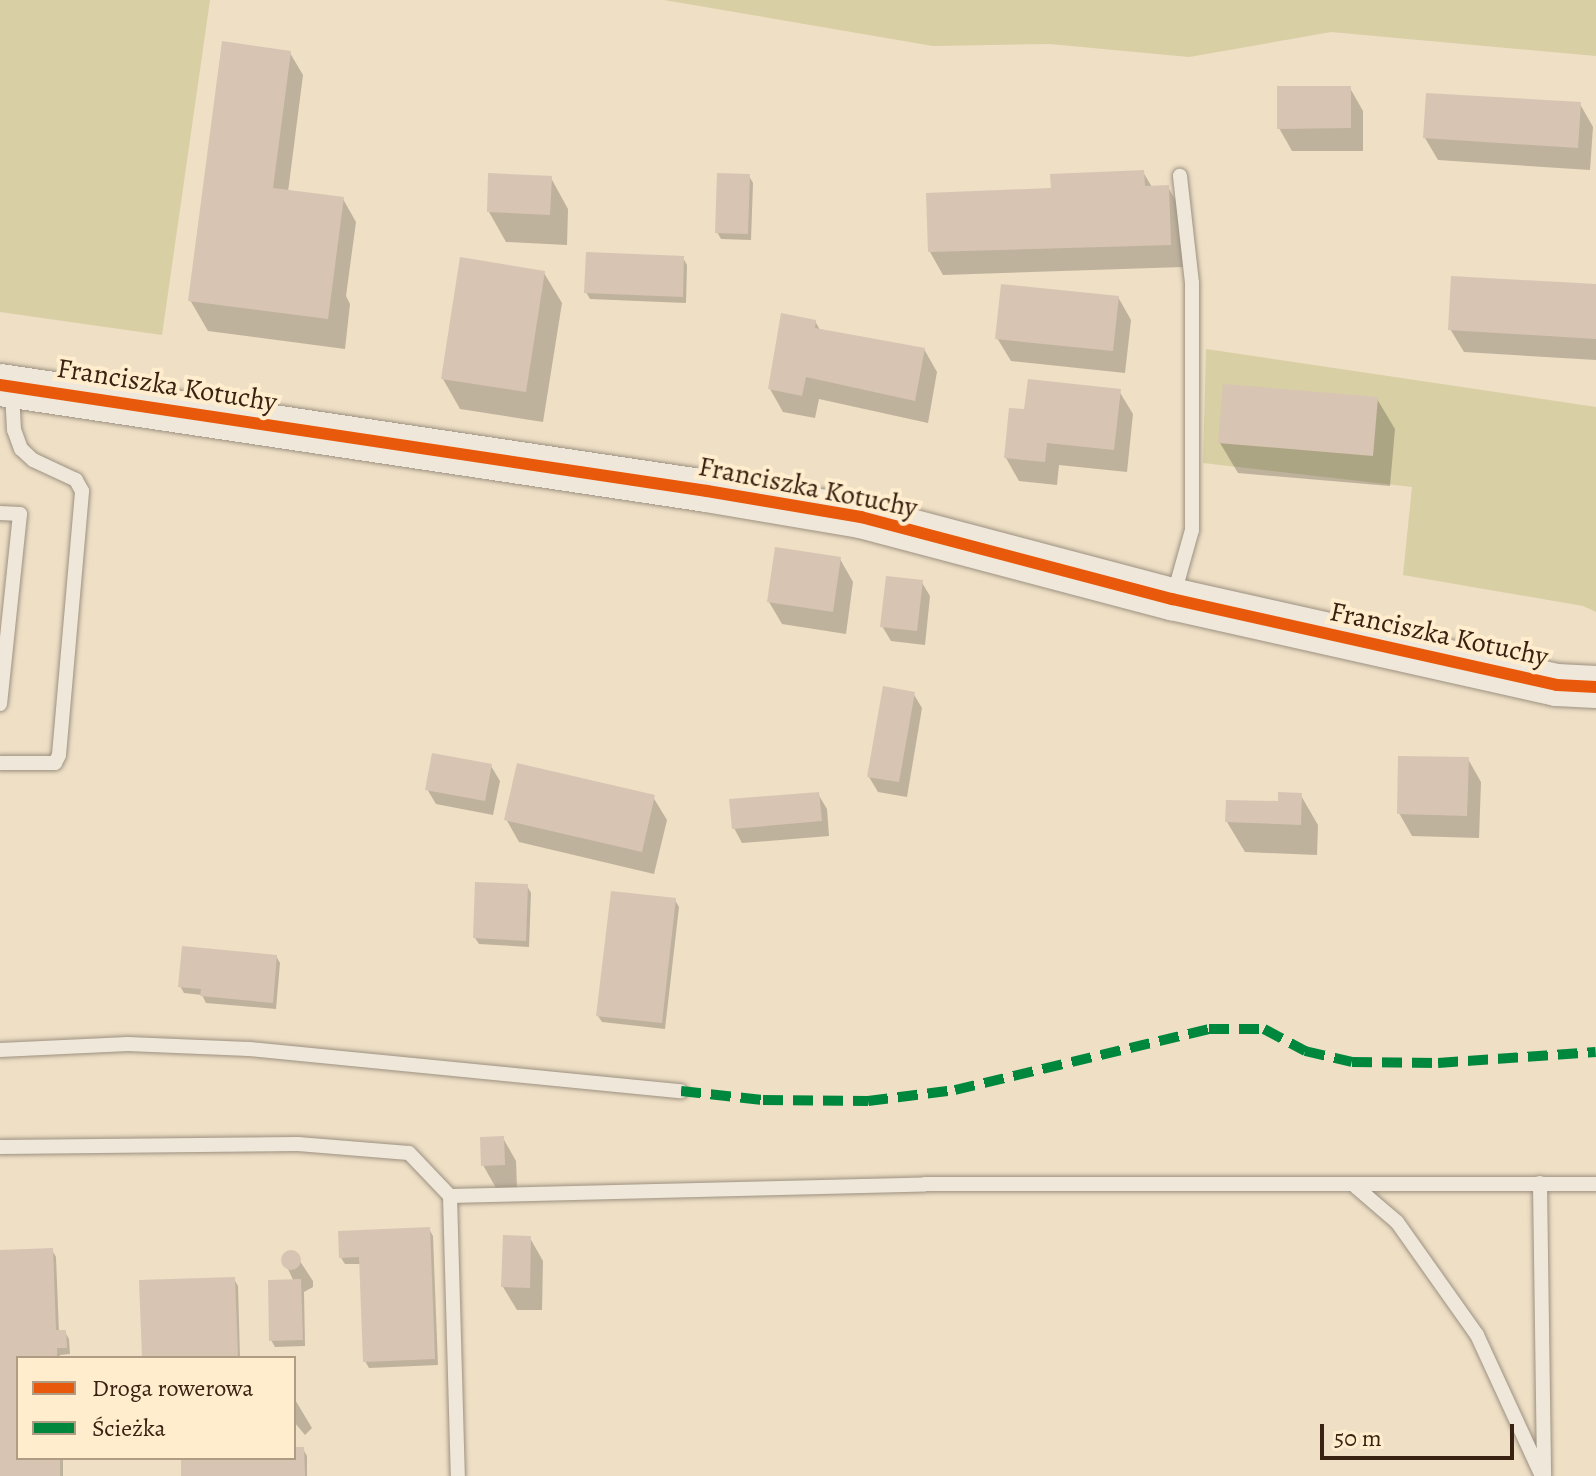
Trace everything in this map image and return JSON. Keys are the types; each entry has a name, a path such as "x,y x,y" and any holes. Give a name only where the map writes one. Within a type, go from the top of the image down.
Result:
{"street":[{"name":"Franciszka Kotuchy","path":"6,386 861,517 1172,599 1577,686 1596,714"}],"lane":[{"path":"1172,599 1192,530 1192,283 1180,176"},
{"path":"0,763 55,763 59,755 82,491 76,480 33,460 21,449 14,430 6,386"},
{"path":"0,513 20,514 0,704"},
{"path":"0,1050 128,1044 249,1049 681,1091"},
{"path":"0,1147 298,1144 409,1153 450,1196 458,1476"},
{"path":"1540,1183 1543,1476"},
{"path":"450,1196 925,1184 1356,1187 1596,1184"},
{"path":"1356,1187 1397,1222 1477,1335 1543,1476"}],"shaded area":[{"path":"0,0 210,0 162,335 0,312"},
{"path":"664,0 1596,0 1596,56 1331,32 1189,57 1050,44 933,46"},
{"path":"1206,349 1596,407 1596,612 1583,606 1403,575 1412,487 1203,463"}],"building":[{"path":"222,41 291,51 273,188 344,197 328,319 188,301"},
{"path":"1277,86 1351,86 1351,128 1277,129"},
{"path":"1426,93 1581,102 1578,148 1423,138"},
{"path":"1144,170 1145,186 1169,185 1171,245 928,252 926,193 1051,188 1050,174"},
{"path":"488,173 552,176 550,215 487,212"},
{"path":"717,173 750,174 748,234 715,233"},
{"path":"586,252 684,256 683,297 584,293"},
{"path":"460,257 545,271 526,392 441,379"},
{"path":"1451,276 1596,284 1596,339 1448,330"},
{"path":"1001,284 1119,296 1113,351 995,339"},
{"path":"781,313 816,320 815,328 925,348 915,401 806,377 802,396 768,389"},
{"path":"1028,379 1121,389 1114,450 1047,443 1045,462 1004,458 1009,408 1024,409"},
{"path":"1223,384 1378,397 1373,456 1218,443"},
{"path":"775,547 841,557 833,612 767,602"},
{"path":"886,576 923,580 917,631 880,627"},
{"path":"883,686 915,692 899,782 867,777"},
{"path":"432,753 492,764 485,801 425,790"},
{"path":"1398,756 1469,757 1467,816 1397,814"},
{"path":"517,763 655,795 642,852 504,820"},
{"path":"819,792 822,821 732,829 729,799"},
{"path":"1278,792 1302,793 1301,825 1225,822 1226,800 1278,801"},
{"path":"475,882 528,884 526,941 473,938"},
{"path":"611,891 676,898 662,1023 596,1016"},
{"path":"182,946 277,955 273,1003 200,996 201,989 178,987"},
{"path":"504,1136 505,1165 481,1166 480,1137"},
{"path":"430,1227 435,1359 363,1362 359,1257 339,1258 338,1231"},
{"path":"503,1235 531,1236 530,1288 501,1287"},
{"path":"53,1248 56,1330 66,1330 67,1348 57,1348 57,1356 16,1356 16,1460 60,1460 60,1476 0,1476 0,1250"},
{"path":"287,1250 295,1250 301,1260 295,1270 287,1270 281,1264 281,1256"},
{"path":"235,1277 238,1356 142,1356 139,1280"},
{"path":"301,1279 303,1340 269,1341 268,1280"},
{"path":"296,1447 304,1447 305,1476 181,1476 181,1460 296,1460"}],"marked path":[{"path":"681,1091 763,1100 868,1101 955,1090 1209,1029 1264,1029 1305,1051 1352,1062 1438,1063 1596,1052"}],"cycle path":[{"path":"0,385 861,517 1172,599 1557,685 1596,687"}]}
